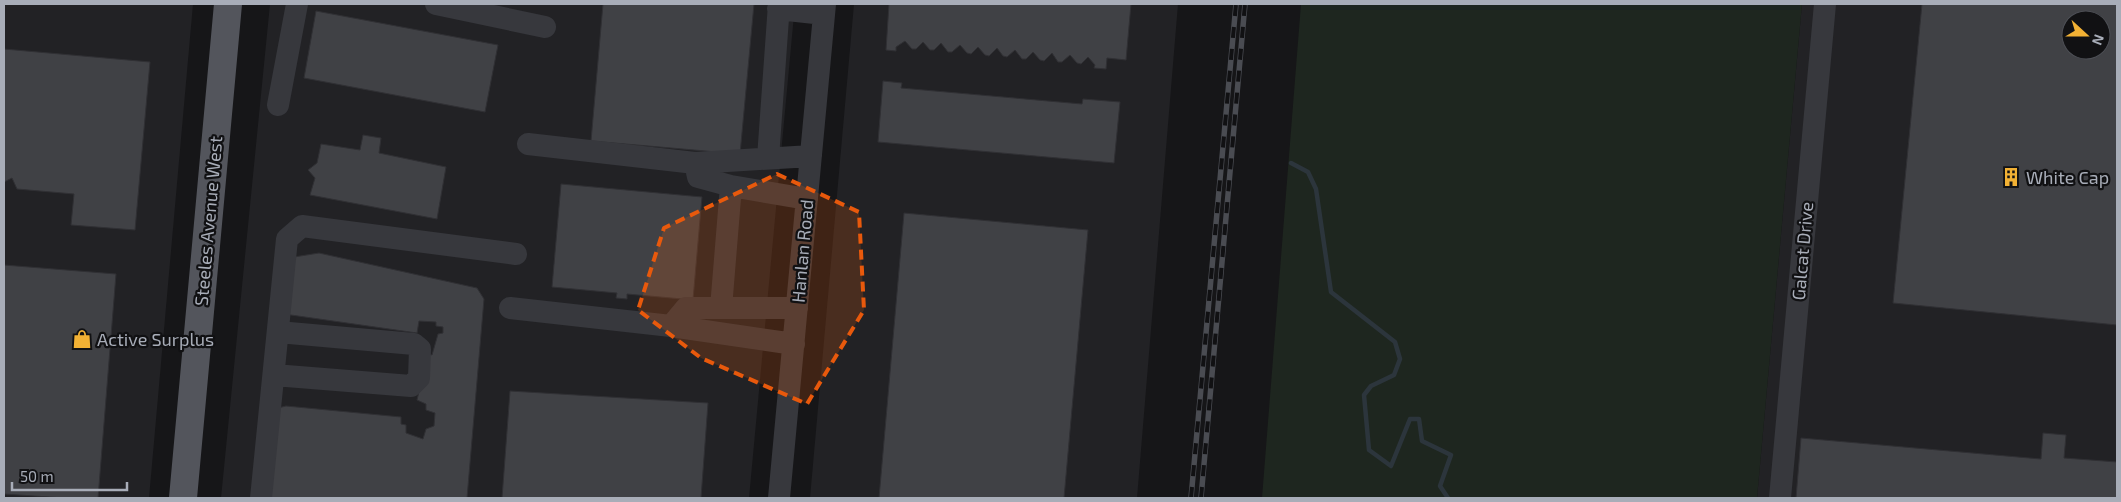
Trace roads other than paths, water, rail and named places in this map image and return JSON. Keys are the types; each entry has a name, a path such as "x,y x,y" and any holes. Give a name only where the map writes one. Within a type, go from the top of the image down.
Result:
{"main road":[{"name":"Steeles Avenue West","path":"184,498 228,4"}],"street":[{"path":"278,105 298,4"},
{"path":"436,4 545,27"},
{"name":"Galcat Drive","path":"1780,498 1825,4"},
{"path":"768,158 778,6 825,9"},
{"name":"Hanlan Road","path":"779,498 825,9"},
{"path":"528,144 694,163 811,156"},
{"path":"694,163 698,177 731,186 807,199"},
{"path":"721,308 731,186"},
{"path":"261,498 287,239 302,226 516,254"},
{"path":"510,308 671,326 794,344"},
{"path":"671,326 686,308 797,308"},
{"path":"274,375 411,386 419,378 420,349 414,344 278,332"}],"waterway":[{"path":"1291,163 1308,172 1316,189 1331,292 1395,342 1400,359 1394,375 1371,386 1364,395 1369,450 1391,466 1410,419 1419,419 1422,441 1451,455 1440,486 1448,498"}],"railway":[{"path":"1191,498 1236,4"},
{"path":"1201,498 1245,4"}],"place":[{"name":"White Cap","path":"2011,177"},
{"name":"Active Surplus","path":"82,339"}]}
